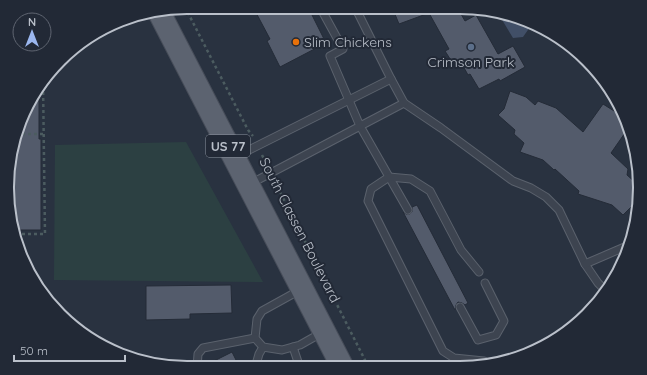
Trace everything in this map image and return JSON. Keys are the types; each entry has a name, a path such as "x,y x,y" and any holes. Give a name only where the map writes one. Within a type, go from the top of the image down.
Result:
{"main road":[{"name":"South Classen Boulevard","path":"161,16 339,361"}],"lane":[{"path":"324,14 344,49 330,56 360,126 408,210"},
{"path":"358,14 390,79 404,103 513,181 531,188 546,197 559,210 585,264 602,287"},
{"path":"234,158 390,79"},
{"path":"248,184 404,103"},
{"path":"478,360 454,358 443,351 368,201 371,189 389,177 411,179 430,191 461,250 479,272"},
{"path":"585,264 622,249"},
{"path":"460,307 478,340 496,335 504,321 498,306 485,283"},
{"path":"302,289 262,312 257,319 255,338 263,347 282,350 300,345 324,332"},
{"path":"198,361 198,354 203,348 255,338"},
{"path":"257,361 263,347"},
{"path":"293,347 298,361"}],"path":[{"name":"South Classen Boulevard","path":"189,14 248,130 258,145 277,187 365,361"},
{"path":"21,234 45,234 43,91"},
{"path":"22,134 44,134"}],"green space":[{"path":"186,142 263,282 54,280 55,145"}],"water":[{"path":"502,19 529,28 523,37 513,38"}],"building":[{"name":"Slim Chickens","path":"257,14 312,14 326,43 280,67 267,41 270,39"},
{"name":"Crimson Park","path":"395,14 426,14 399,24"},
{"name":"Crimson Park","path":"430,14 461,14 465,21 476,15 498,54 513,46 525,67 500,81 499,79 479,89 470,74 468,75 462,64 458,65 455,60 452,62 445,51 449,49"},
{"path":"510,91 526,97 535,105 538,101 556,108 583,132 603,104 615,112 624,134 611,153 628,169 627,175 633,180 632,206 623,215 612,205 578,194 579,191 543,160 520,152 524,143 514,134 515,130 498,115 504,109"},
{"path":"39,98 39,139 41,139 41,230 19,230 14,199 14,176 17,154 27,121"},
{"path":"417,205 468,303 465,305 458,302 455,310 403,212 410,214 412,212 412,207"},
{"path":"231,285 232,313 190,314 190,319 146,320 146,286"},
{"path":"232,352 236,361 214,361"}],"place":[{"name":"Slim Chickens","path":"296,42"},
{"name":"Crimson Park","path":"471,47"}]}
